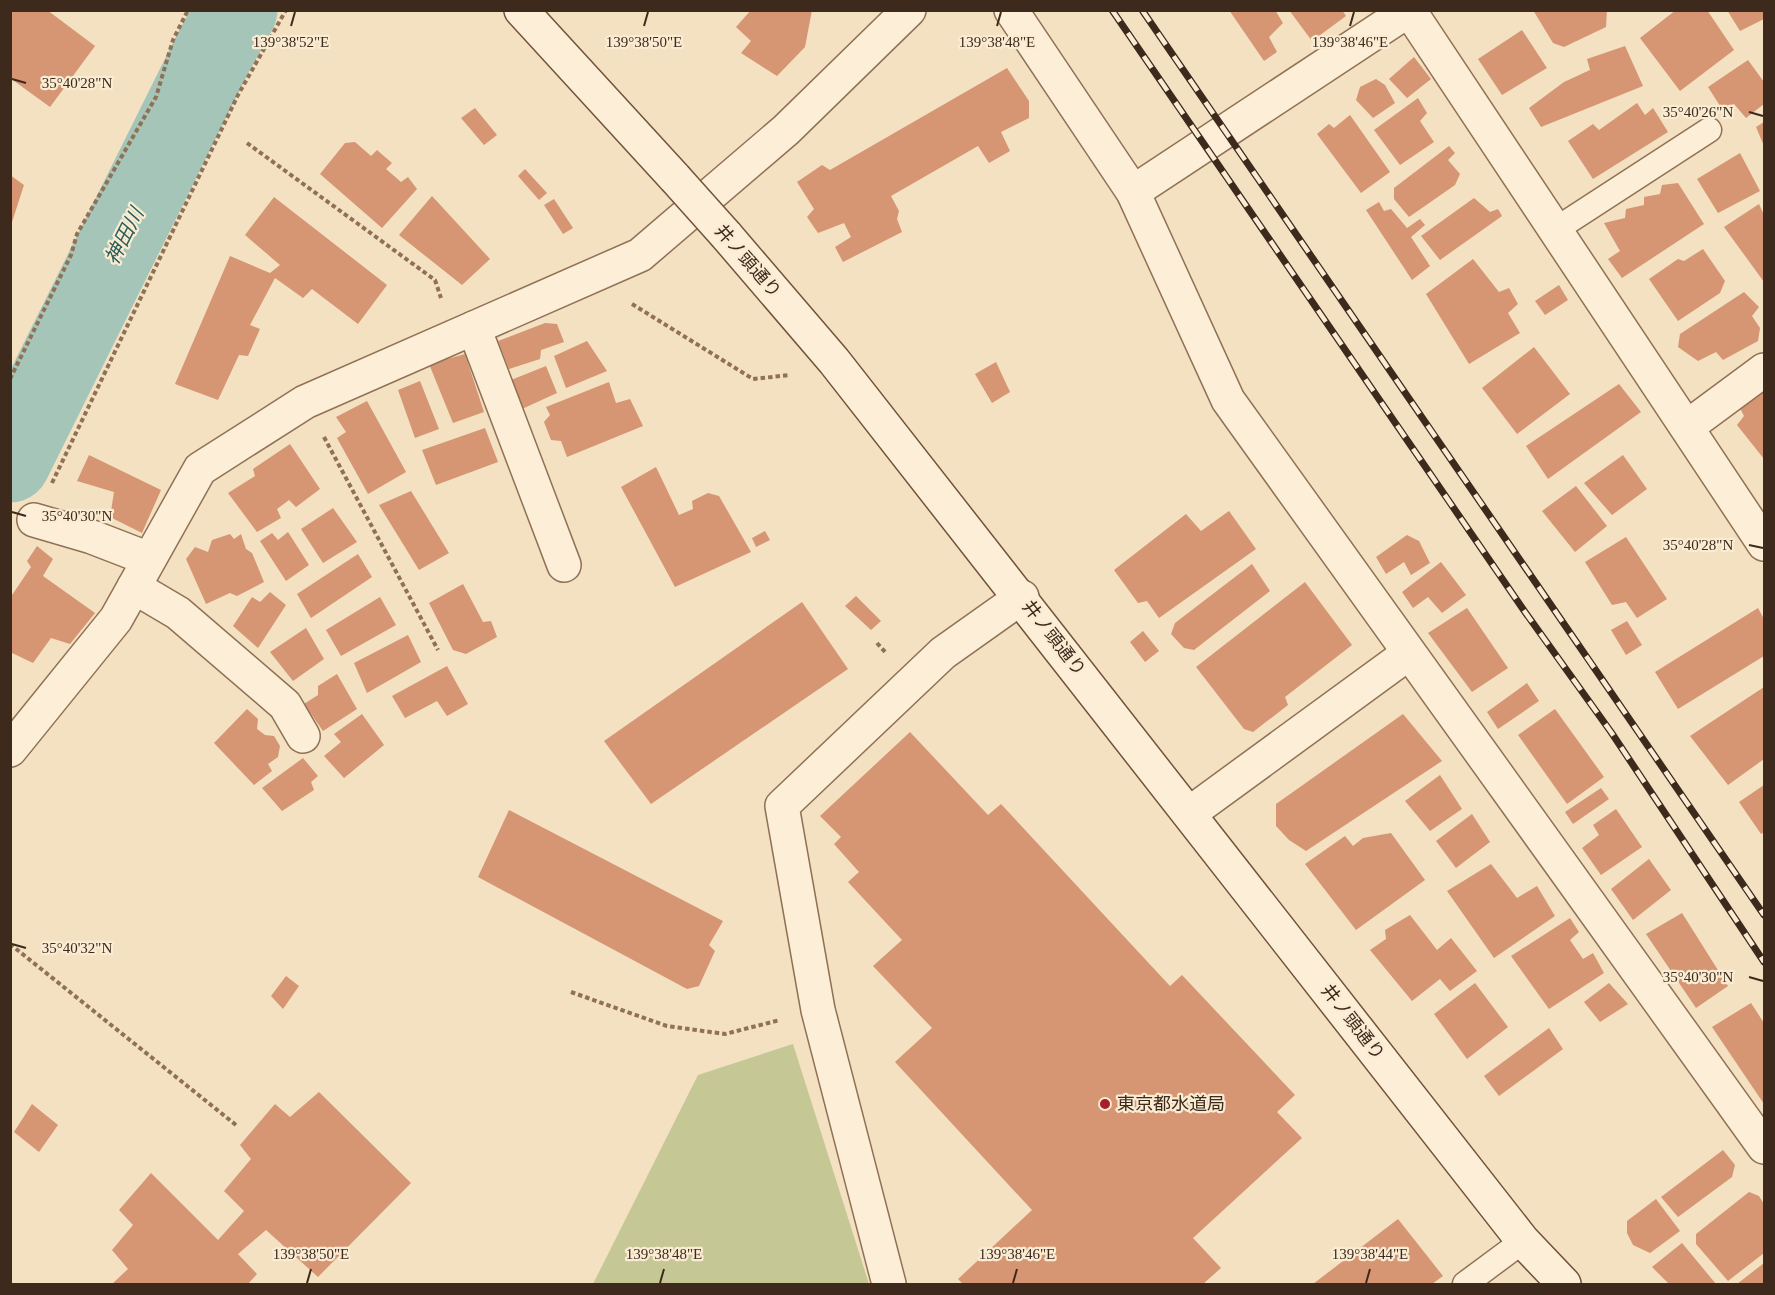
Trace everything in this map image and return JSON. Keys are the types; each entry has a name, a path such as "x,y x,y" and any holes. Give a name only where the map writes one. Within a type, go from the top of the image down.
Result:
{"street":[{"name":"井ノ頭通り","path":"521,10 726,235 834,361 1022,597 1523,1241 1564,1284"},
{"path":"10,750 116,619 200,470 305,402 640,255 786,130 909,10"},
{"path":"1011,10 1133,192 1228,400 1656,993 1764,1147"},
{"path":"1133,192 1409,10 1764,544"},
{"path":"464,332 564,565"},
{"path":"1687,427 1764,370"},
{"path":"34,520 92,537 141,573 178,613 285,705 303,736"},
{"path":"889,1284 818,1011 782,806 943,653 1022,597"},
{"path":"1190,813 1409,653"}],"lane":[{"path":"1555,230 1709,130"},
{"path":"1465,1284 1523,1241"}],"path":[{"path":"10,380 71,255 77,234 156,97 173,40 188,10"},
{"path":"34,520 238,95 286,10"},
{"path":"247,143 435,280 464,332"},
{"path":"600,274 624,298 753,380 790,375"},
{"path":"305,402 438,650"},
{"path":"10,944 236,1125"},
{"path":"571,992 667,1026 725,1035 818,1011"}],"green space":[{"path":"793,1044 869,1284 593,1284 698,1075"}],"building":[{"path":"10,10 47,10 95,46 50,107 10,78"},
{"path":"751,10 812,10 805,47 777,76 741,53 751,41 736,27"},
{"path":"1229,10 1275,10 1283,23 1269,37 1277,52 1264,61"},
{"path":"1289,10 1342,10 1346,16 1312,41"},
{"path":"1533,10 1607,10 1606,27 1564,47 1553,43"},
{"path":"1676,10 1707,10 1734,50 1680,91 1640,38"},
{"path":"1727,10 1764,10 1764,19 1740,31"},
{"path":"1522,30 1547,68 1502,95 1478,59"},
{"path":"1625,46 1643,86 1541,127 1529,108 1564,82 1590,70 1587,59"},
{"path":"1414,57 1431,79 1407,98 1389,79"},
{"path":"1748,60 1764,82 1764,104 1746,118 1734,104 1722,109 1708,87"},
{"path":"1007,68 1029,101 1029,118 1001,132 1010,151 989,163 978,146 891,196 899,211 897,219 902,232 843,262 835,247 851,237 844,223 818,233 807,217 814,209 797,182 822,165 830,170"},
{"path":"1376,79 1385,85 1395,103 1373,118 1356,100 1360,87"},
{"path":"1418,98 1427,113 1420,121 1434,142 1400,165 1374,130"},
{"path":"1637,103 1645,115 1653,108 1668,132 1593,179 1568,141 1593,124 1599,130"},
{"path":"475,108 497,135 484,145 461,118"},
{"path":"1350,115 1390,172 1361,193 1317,134 1329,124 1334,128"},
{"path":"1764,122 1764,146 1756,127"},
{"path":"355,142 371,156 377,150 392,163 386,169 401,182 408,177 417,189 382,228 320,174 345,143"},
{"path":"1449,146 1455,153 1448,160 1460,174 1455,185 1409,217 1394,199 1394,188"},
{"path":"1740,153 1760,191 1718,213 1697,179"},
{"path":"525,169 547,193 539,200 518,176"},
{"path":"10,175 24,185 11,225 10,225"},
{"path":"1678,183 1704,224 1622,278 1608,259 1620,251 1604,223 1625,218 1626,209 1644,205 1644,197 1660,194 1662,185"},
{"path":"432,196 490,259 462,285 399,235"},
{"path":"274,197 387,285 358,324 312,289 303,298 275,278 250,325 260,329 248,356 239,355 218,400 175,384 230,256 270,273 280,265 245,235"},
{"path":"1474,198 1490,212 1498,209 1502,216 1440,260 1421,236"},
{"path":"554,199 573,228 563,234 544,205"},
{"path":"1379,202 1384,211 1391,209 1407,228 1420,219 1425,225 1411,237 1430,266 1412,280 1366,210"},
{"path":"1759,204 1764,215 1764,282 1724,227"},
{"path":"1703,249 1725,281 1720,293 1678,321 1649,279 1678,259 1684,261"},
{"path":"1473,259 1499,292 1509,288 1518,304 1508,313 1520,333 1469,364 1426,294"},
{"path":"1559,285 1568,300 1545,315 1535,301"},
{"path":"1744,292 1759,307 1752,316 1760,328 1758,341 1723,360 1716,352 1698,361 1678,347 1680,334"},
{"path":"545,323 557,324 564,342 541,350 540,359 509,369 498,341"},
{"path":"587,341 607,371 566,388 554,356"},
{"path":"1534,347 1570,394 1517,434 1482,388"},
{"path":"465,354 484,412 453,423 429,364"},
{"path":"996,362 1010,392 992,403 975,374"},
{"path":"546,366 557,393 522,409 511,380"},
{"path":"420,381 439,429 415,438 398,390"},
{"path":"609,382 616,403 630,399 643,426 567,457 561,441 551,440 544,422 550,415 546,407"},
{"path":"1619,384 1641,412 1548,479 1526,446"},
{"path":"1764,387 1764,459 1737,425 1744,416 1739,406"},
{"path":"367,401 406,472 368,494 337,438 346,432 336,417"},
{"path":"485,428 498,462 436,485 422,450"},
{"path":"290,444 320,489 296,507 289,500 277,509 281,518 257,532 228,493 255,476 253,469"},
{"path":"89,455 161,490 142,533 110,517 114,492 77,481"},
{"path":"1623,455 1647,489 1612,515 1584,483"},
{"path":"656,467 679,515 693,509 692,501 708,493 719,496 751,552 675,587 621,487"},
{"path":"1576,486 1607,526 1575,552 1542,511"},
{"path":"411,491 449,553 419,570 379,505"},
{"path":"333,508 357,542 323,563 301,529"},
{"path":"1229,511 1256,549 1159,618 1147,601 1138,603 1114,570 1186,514 1201,531"},
{"path":"765,531 770,540 756,547 752,538"},
{"path":"288,532 309,565 286,581 260,541 272,533 278,540"},
{"path":"230,534 234,539 241,534 246,549 252,553 264,582 237,596 230,593 206,604 186,559 195,547 208,552 212,540"},
{"path":"1407,535 1419,541 1430,563 1411,575 1404,562 1386,574 1376,557"},
{"path":"1626,537 1667,599 1637,618 1626,602 1612,605 1585,562"},
{"path":"37,546 53,559 43,576 95,613 70,644 51,638 33,663 10,652 10,598 31,567 27,561"},
{"path":"358,554 372,577 311,618 297,594"},
{"path":"1441,562 1466,595 1442,613 1428,597 1413,608 1402,592"},
{"path":"1252,564 1270,591 1194,650 1184,648 1171,634 1175,623"},
{"path":"1305,582 1352,645 1285,697 1288,705 1253,732 1244,729 1196,667"},
{"path":"463,584 483,622 491,621 497,637 466,654 453,650 429,603"},
{"path":"270,592 286,605 258,648 233,626 252,597 260,602"},
{"path":"856,596 881,621 871,630 845,606"},
{"path":"380,597 396,625 341,656 326,630"},
{"path":"802,602 848,669 651,804 604,741"},
{"path":"1467,608 1508,668 1472,692 1428,633"},
{"path":"1758,608 1764,619 1764,656 1678,709 1655,672"},
{"path":"1627,621 1642,645 1626,655 1611,630"},
{"path":"306,628 324,659 293,681 270,652"},
{"path":"1143,631 1159,651 1145,662 1130,642"},
{"path":"408,635 421,662 367,693 354,663"},
{"path":"447,666 468,704 447,716 437,701 405,718 392,696"},
{"path":"337,674 357,709 323,731 304,704 318,695 318,686"},
{"path":"1527,683 1539,701 1498,729 1487,712"},
{"path":"1764,687 1764,759 1728,785 1690,736"},
{"path":"247,709 258,719 257,729 265,735 274,736 280,746 278,757 268,764 272,771 254,785 214,743"},
{"path":"1555,709 1604,777 1567,804 1518,735"},
{"path":"362,714 384,745 344,778 324,756 341,742 334,734"},
{"path":"1403,714 1442,761 1306,851 1289,840 1276,826 1276,804"},
{"path":"910,732 988,815 1001,804 1170,986 1182,975 1295,1095 1277,1112 1302,1138 1193,1238 1221,1268 1203,1284 963,1284 958,1279 1032,1210 895,1062 932,1028 873,966 902,940 848,882 859,872 834,844 841,837 820,816"},
{"path":"303,758 318,776 311,782 314,790 282,811 262,788"},
{"path":"1440,775 1462,809 1430,831 1405,801"},
{"path":"1764,785 1764,832 1761,834 1739,802"},
{"path":"1601,788 1609,799 1573,824 1565,812"},
{"path":"1616,809 1642,847 1601,875 1582,848 1599,835 1593,825"},
{"path":"509,810 723,921 709,945 715,951 699,986 687,989 478,877"},
{"path":"1472,814 1490,842 1456,868 1436,841"},
{"path":"1391,833 1425,880 1356,930 1305,864 1345,836 1353,846 1363,838"},
{"path":"1649,859 1671,890 1633,920 1611,889"},
{"path":"1491,864 1517,898 1537,886 1555,916 1494,958 1447,891"},
{"path":"1682,913 1728,986 1696,1008 1646,934"},
{"path":"1410,915 1437,950 1451,938 1477,971 1450,991 1440,979 1412,1001 1370,950 1386,939 1385,930"},
{"path":"1570,918 1579,932 1570,940 1583,959 1593,953 1604,973 1549,1009 1511,956"},
{"path":"286,976 299,986 283,1009 271,996"},
{"path":"1475,983 1508,1027 1467,1059 1434,1014"},
{"path":"1609,983 1628,1004 1600,1022 1584,1002"},
{"path":"1751,1003 1764,1023 1764,1104 1712,1027"},
{"path":"1549,1028 1563,1049 1499,1096 1484,1076"},
{"path":"319,1092 411,1183 318,1277 266,1230 238,1254 257,1274 248,1284 112,1284 128,1269 112,1250 133,1225 119,1210 151,1173 218,1240 244,1211 224,1191 251,1159 240,1145 275,1104 290,1117"},
{"path":"32,1104 58,1125 39,1152 14,1132"},
{"path":"1723,1150 1735,1165 1732,1177 1678,1217 1661,1197"},
{"path":"1749,1192 1759,1196 1764,1204 1764,1253 1728,1281 1696,1244 1696,1234"},
{"path":"1656,1199 1680,1231 1650,1253 1633,1245 1627,1233 1627,1221"},
{"path":"1398,1219 1443,1276 1432,1284 1313,1284"},
{"path":"1682,1243 1716,1284 1669,1284 1652,1267"},
{"path":"1764,1263 1764,1284 1737,1284"}],"waterway":[{"name":"神田川","path":"10,462 213,53 237,10"}],"railway":[{"path":"1112,10 1525,612 1611,732 1764,962"},
{"path":"1142,10 1764,915"}],"place":[{"name":"東京都水道局","path":"1105,1104"}]}
